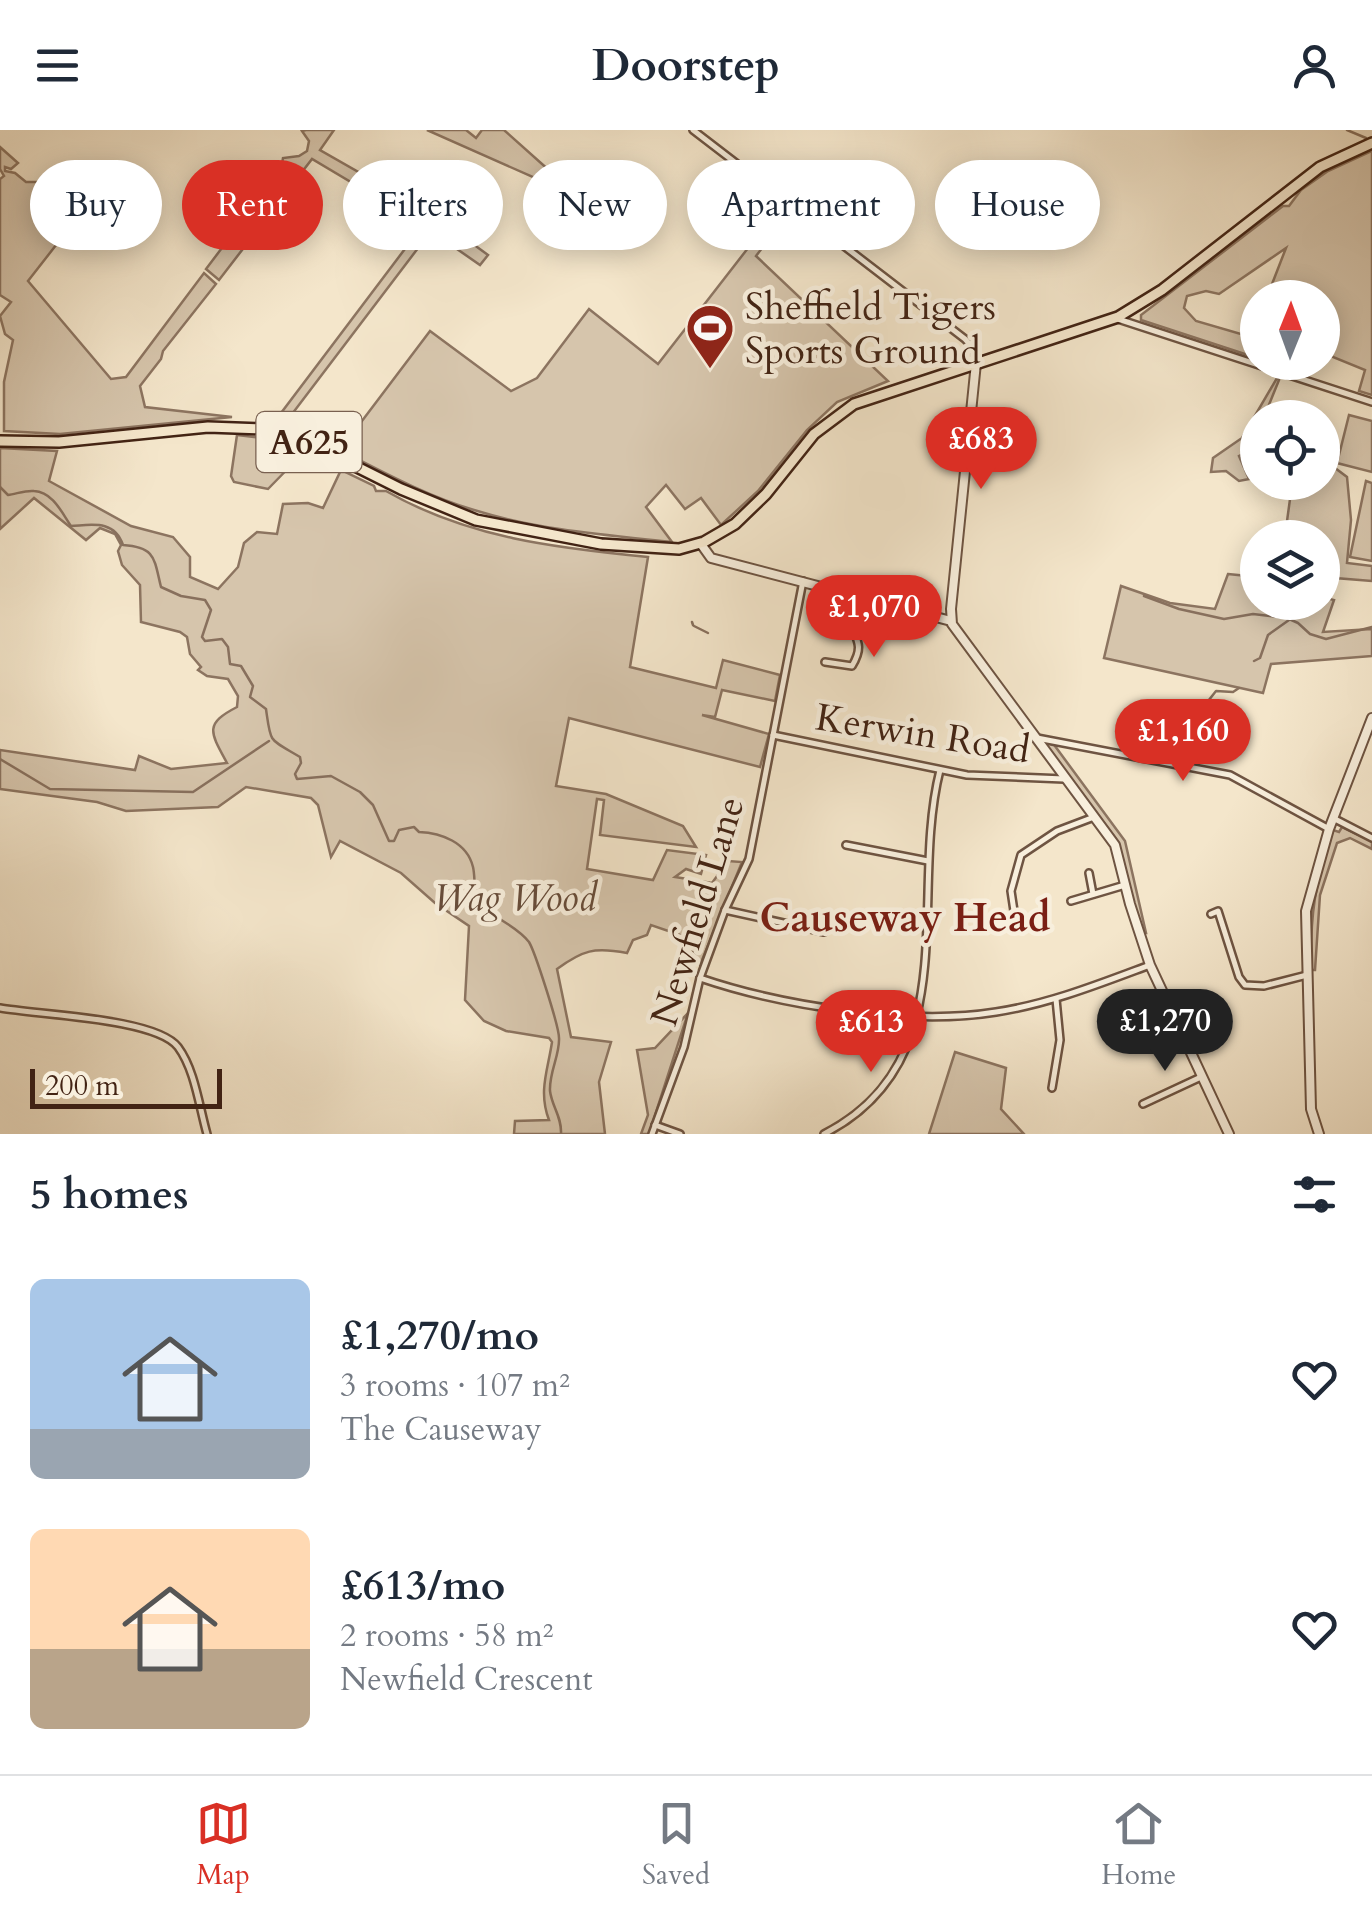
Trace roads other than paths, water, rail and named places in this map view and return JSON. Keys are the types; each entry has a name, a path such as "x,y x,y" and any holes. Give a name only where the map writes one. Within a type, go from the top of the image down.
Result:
{"main road":[{"name":"A625","path":"0,441 60,442 208,427 266,429 294,436 401,489 491,524 567,539 679,549 701,544 746,516 814,434 842,411 870,397 1116,318 1162,290 1320,167 1372,143"}],"street":[{"path":"693,130 975,350 951,622"},
{"path":"1116,318 1372,402"},
{"path":"701,544 711,558 951,622 1115,844 1150,965 1227,1133"},
{"name":"Newfield Lane","path":"652,1134 684,1047 700,978 749,858 802,582"},
{"path":"825,662 852,666 856,659 859,638 849,622 850,593"},
{"path":"1319,1134 1310,1110 1306,911 1332,818 1372,718"},
{"name":"Kerwin Road","path":"772,735 980,777 1064,779"},
{"path":"1034,738 1230,775 1329,828"},
{"path":"824,1134 861,1111 887,1084 904,1053 917,1016 928,935 930,820 940,770"},
{"path":"1014,911 1012,891 1021,855 1058,831 1094,816"},
{"path":"1332,818 1372,838"},
{"path":"846,845 928,861"},
{"path":"1088,873 1093,894"},
{"path":"1071,902 1124,885"},
{"path":"725,910 824,932"},
{"path":"1217,910 1245,985 1264,986 1307,976"},
{"path":"700,978 804,1003 917,1016 969,1016 1056,998 1150,965"},
{"path":"1052,1088 1060,1040 1056,998"},
{"path":"0,1008 140,1026 164,1034 180,1049 187,1064 207,1134"},
{"path":"1143,1104 1201,1077"},
{"path":"655,1125 680,1134"}],"waterway":[{"path":"1347,130 1366,138"},
{"path":"0,487 8,495 31,491 47,495 71,526 108,527 123,545 142,548 152,556 161,587 205,600 211,610 202,637 205,641 222,639 228,647 230,664 241,666 253,686 250,697 266,709 273,739 300,757 297,779 331,776 360,792 373,805 389,841 394,841 399,830 414,827 419,832 452,840 465,851 473,867 478,899 529,942 541,974 559,1038 550,1091 561,1134"},
{"path":"1144,596 1224,619 1253,614 1287,618 1310,634 1326,639 1372,627"},
{"path":"1254,661 1260,658 1268,635 1289,620"},
{"path":"694,626 708,633"},
{"path":"1164,757 1216,691 1233,692 1239,688"},
{"path":"0,759 50,789 193,792 269,741"}],"place":[{"name":"Sheffield Tigers Sports Ground","path":"710,370"}],"district":[{"name":"Causeway Head","path":"905,917"}],"park label":[{"name":"Wag Wood","path":"515,897"}]}
